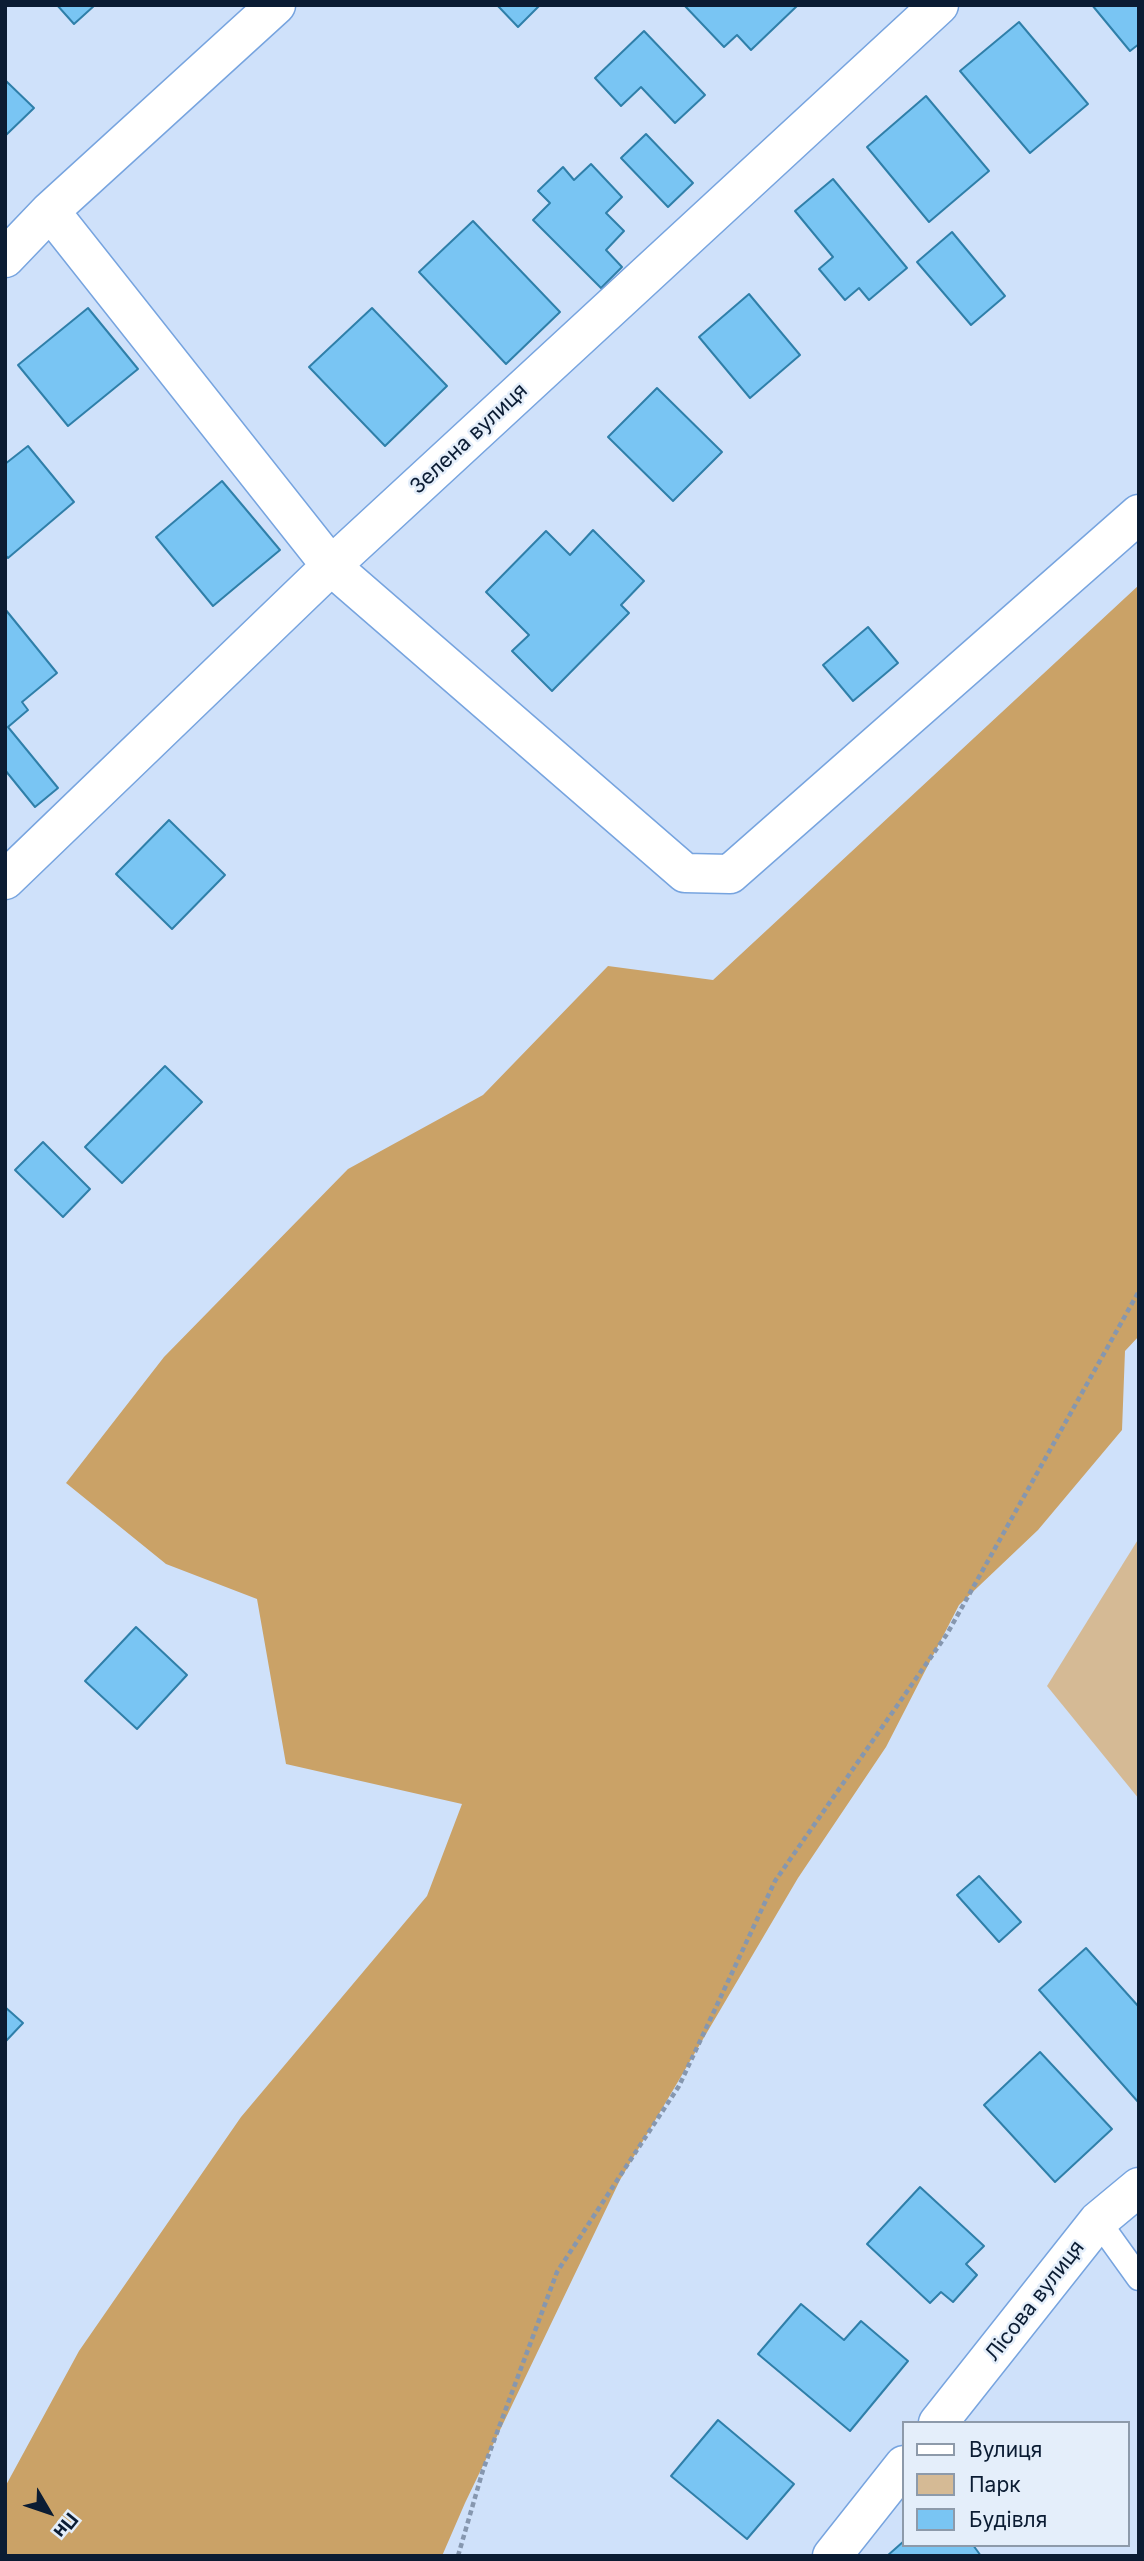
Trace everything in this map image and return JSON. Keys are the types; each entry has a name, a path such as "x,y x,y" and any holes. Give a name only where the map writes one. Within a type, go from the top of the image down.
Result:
{"street":[{"path":"5,258 50,211 276,5"},
{"name":"Зелена вулиця","path":"5,880 331,566 939,5"},
{"path":"50,211 331,566 685,873 730,874 1139,514"},
{"name":"Лісова вулиця","path":"940,2421 1098,2221 1139,2187"},
{"path":"832,2556 902,2468"}],"lane":[{"path":"1098,2221 1139,2278"}],"path":[{"path":"458,2556 483,2469 557,2272 679,2086 775,1881 947,1634 1139,1291"}],"green space":[{"path":"1139,1538 1139,1799 1047,1686"}],"shaded area":[{"path":"1139,585 1139,1336 1125,1351 1122,1430 1038,1530 959,1605 886,1747 798,1878 620,2180 442,2556 5,2556 5,2487 79,2351 241,2117 427,1896 462,1804 286,1764 257,1599 166,1564 66,1483 164,1357 348,1169 483,1095 608,966 713,980"}],"building":[{"path":"57,5 95,5 74,24"},
{"path":"497,5 540,5 518,27"},
{"path":"684,5 798,5 751,50 737,35 724,47"},
{"path":"1092,5 1139,5 1139,44 1130,51"},
{"path":"1019,22 1088,104 1030,153 960,71"},
{"path":"644,31 705,95 675,123 641,87 621,106 595,78"},
{"path":"5,80 34,108 5,136"},
{"path":"926,96 989,171 929,222 867,147"},
{"path":"646,134 693,183 668,207 621,158"},
{"path":"591,164 622,197 606,213 624,231 606,250 622,267 601,288 533,220 550,203 538,191 563,167 574,180"},
{"path":"833,179 907,268 869,300 859,288 845,300 819,269 833,257 795,211"},
{"path":"473,221 560,312 506,364 419,272"},
{"path":"952,232 1005,296 971,325 917,262"},
{"path":"749,294 800,355 750,398 699,337"},
{"path":"88,308 138,369 68,426 18,365"},
{"path":"372,308 447,386 385,446 309,367"},
{"path":"657,388 722,452 673,501 608,437"},
{"path":"28,446 74,502 8,558 5,555 5,464"},
{"path":"222,481 280,550 213,606 156,537"},
{"path":"593,530 644,581 621,605 629,613 552,691 512,651 529,635 486,592 546,531 570,555"},
{"path":"5,609 57,673 22,702 28,710 8,727 58,788 35,807 5,770"},
{"path":"868,627 898,663 853,701 823,665"},
{"path":"169,820 225,875 172,929 116,874"},
{"path":"165,1066 202,1102 122,1183 85,1147"},
{"path":"43,1142 90,1189 63,1217 15,1170"},
{"path":"136,1627 187,1675 137,1729 85,1681"},
{"path":"979,1876 1021,1922 999,1942 957,1895"},
{"path":"1086,1948 1139,2007 1139,2103 1039,1990"},
{"path":"5,2007 23,2023 5,2042"},
{"path":"1040,2052 1112,2129 1055,2182 984,2105"},
{"path":"920,2187 984,2246 966,2264 977,2275 953,2302 941,2292 930,2303 867,2244"},
{"path":"801,2304 844,2340 861,2321 908,2361 850,2431 758,2354"},
{"path":"718,2420 794,2484 747,2539 671,2476"},
{"path":"902,2543 902,2547 974,2547 981,2556 887,2556"}]}
